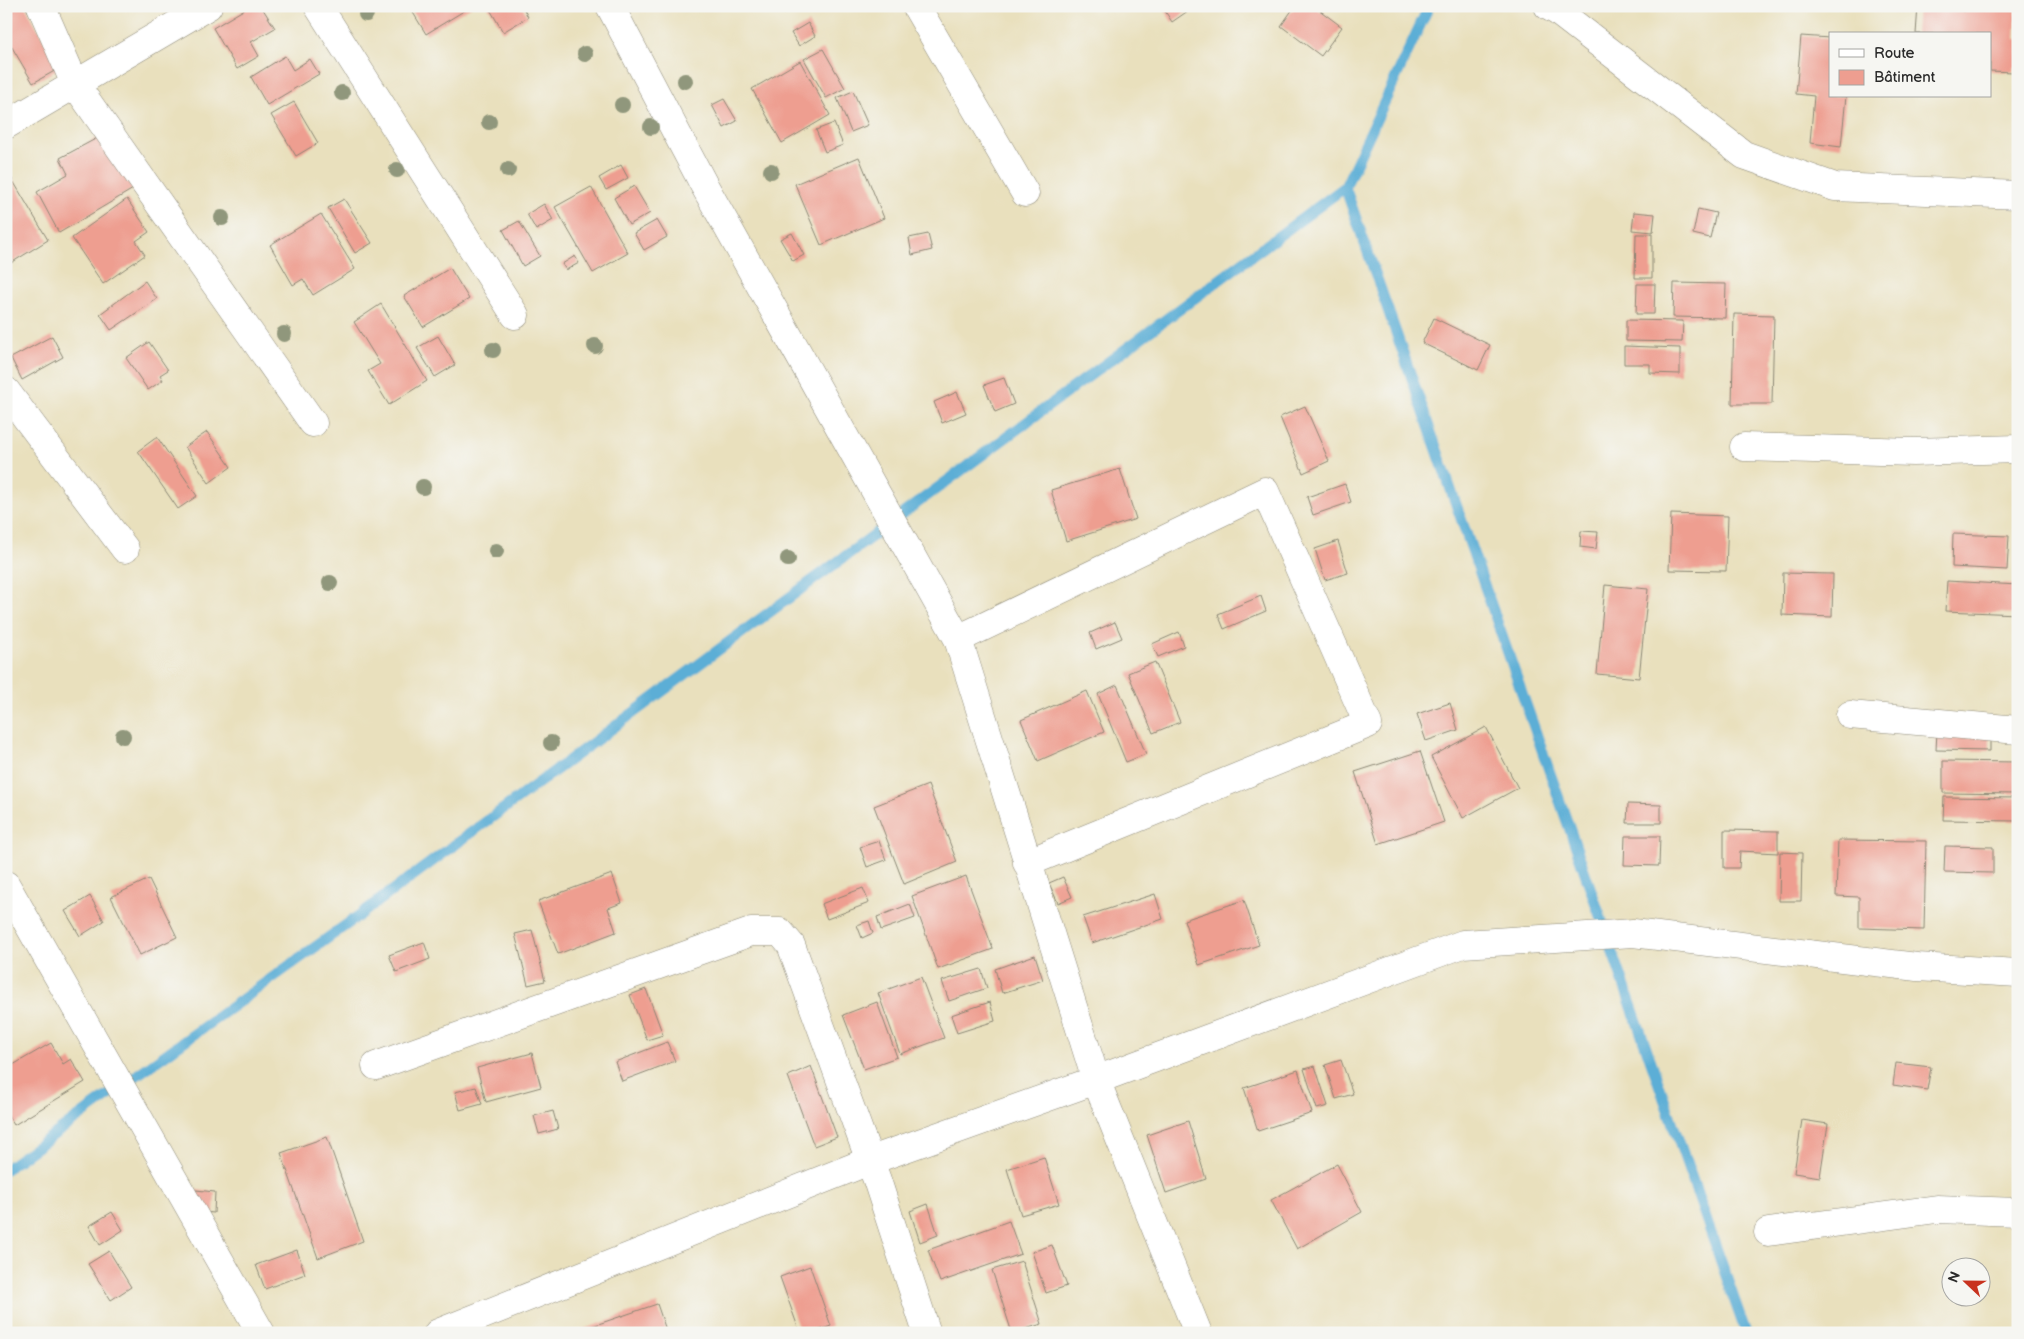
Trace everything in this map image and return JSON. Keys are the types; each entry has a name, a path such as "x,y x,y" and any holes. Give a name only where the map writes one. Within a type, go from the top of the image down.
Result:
{"street":[{"path":"41,6 76,84 313,423"},
{"path":"6,125 208,6"},
{"path":"318,6 515,315"},
{"path":"610,6 704,185 958,639 1096,1080 1198,1333"},
{"path":"916,6 1025,192"},
{"path":"1548,6 1557,10 1744,155 1835,187 2018,195"},
{"path":"6,390 125,549"},
{"path":"1744,447 1913,452 2018,450"},
{"path":"958,639 1265,492 1368,724 1027,863"},
{"path":"1850,715 2018,730"},
{"path":"6,885 261,1333"},
{"path":"376,1066 752,932 780,932 791,945 877,1180 927,1333"},
{"path":"438,1333 869,1161 1096,1080 1463,944 1633,932 1917,967 2018,973"},
{"path":"1768,1232 1937,1209 2018,1212"}],"building":[{"path":"6,6 25,6 60,68 33,83 6,37"},
{"path":"250,6 261,6 275,28 251,42 259,56 237,69 213,28"},
{"path":"409,6 472,6 426,34"},
{"path":"488,6 522,6 528,17 503,32"},
{"path":"780,6 797,6 784,14"},
{"path":"1166,6 1195,6 1172,22 1163,8"},
{"path":"1295,6 1314,6 1342,27 1321,56 1281,26"},
{"path":"1918,6 1965,11 1965,6 2017,6 2015,39 2018,39 2018,68 2014,67 2013,72 1992,71 1992,32 1916,32"},
{"path":"808,23 815,36 799,46 791,33"},
{"path":"1801,36 1829,38 1829,98 1846,98 1841,147 1810,143 1814,96 1796,94"},
{"path":"823,49 845,88 826,98 804,59"},
{"path":"285,56 293,70 310,59 319,74 267,105 251,77"},
{"path":"800,61 830,115 782,143 752,89"},
{"path":"853,91 868,125 851,132 837,98"},
{"path":"724,99 737,121 724,128 712,105"},
{"path":"294,102 318,143 296,156 271,115"},
{"path":"834,123 843,145 825,152 816,130"},
{"path":"101,136 133,189 59,233 37,192 68,174 60,158"},
{"path":"859,157 884,218 821,245 795,184"},
{"path":"621,165 628,178 606,190 599,178"},
{"path":"6,169 48,240 11,263 6,255"},
{"path":"634,186 650,213 629,225 614,198"},
{"path":"591,187 628,253 593,273 555,207"},
{"path":"127,199 149,232 136,241 145,255 103,284 72,238"},
{"path":"344,199 372,243 355,253 328,208"},
{"path":"544,204 553,220 536,230 527,214"},
{"path":"1698,209 1716,213 1710,238 1693,234"},
{"path":"1634,212 1655,214 1653,232 1632,230"},
{"path":"321,214 355,269 313,295 303,279 293,285 270,245"},
{"path":"657,220 667,237 644,250 634,233"},
{"path":"519,221 540,256 523,266 503,230"},
{"path":"792,233 804,255 793,261 780,239"},
{"path":"928,234 932,250 912,255 909,238"},
{"path":"1636,234 1652,234 1652,278 1635,278"},
{"path":"575,256 579,263 566,270 562,264"},
{"path":"450,268 469,299 423,327 404,296"},
{"path":"145,281 157,299 111,330 100,314"},
{"path":"1674,283 1726,284 1725,318 1673,317"},
{"path":"1637,284 1655,284 1654,314 1636,314"},
{"path":"381,304 427,381 389,405 368,371 380,364 354,322"},
{"path":"1734,314 1774,315 1772,404 1732,404"},
{"path":"1434,318 1490,345 1478,370 1422,343"},
{"path":"1626,320 1683,321 1682,342 1626,341"},
{"path":"52,336 63,357 22,380 11,358"},
{"path":"438,336 455,365 435,377 417,348"},
{"path":"149,342 168,370 160,375 163,380 148,390 126,358"},
{"path":"1624,346 1680,348 1680,374 1650,373 1650,364 1624,364"},
{"path":"1004,378 1014,404 995,412 984,385"},
{"path":"957,392 966,413 942,423 934,402"},
{"path":"1305,406 1329,461 1303,473 1280,417"},
{"path":"207,432 231,467 209,483 185,447"},
{"path":"157,437 197,496 178,509 138,451"},
{"path":"1120,469 1136,519 1066,541 1051,490"},
{"path":"1345,484 1351,502 1313,515 1307,497"},
{"path":"1671,514 1728,516 1726,571 1669,570"},
{"path":"1581,531 1598,532 1596,549 1580,547"},
{"path":"1953,534 2009,536 2007,570 1952,567"},
{"path":"1338,541 1348,573 1325,580 1315,549"},
{"path":"1783,573 1833,574 1832,617 1782,615"},
{"path":"1947,581 2018,585 2018,614 1945,611"},
{"path":"1605,585 1648,589 1639,678 1597,674"},
{"path":"1261,596 1266,611 1224,629 1218,614"},
{"path":"1115,622 1122,638 1096,649 1090,633"},
{"path":"1179,632 1184,646 1158,657 1152,644"},
{"path":"1155,662 1180,722 1153,733 1128,673"},
{"path":"1117,685 1146,754 1126,762 1098,694"},
{"path":"1087,691 1104,732 1038,761 1021,720"},
{"path":"1450,703 1458,730 1426,741 1417,714"},
{"path":"1486,727 1518,788 1463,818 1431,757"},
{"path":"1937,731 1990,732 1990,751 1936,750"},
{"path":"1420,751 1444,822 1378,844 1355,772"},
{"path":"1943,761 2018,762 2018,794 1943,793"},
{"path":"928,785 957,862 904,884 874,806"},
{"path":"1944,797 2018,798 2018,821 1943,820"},
{"path":"1628,804 1661,805 1661,823 1627,823"},
{"path":"1724,830 1778,831 1778,853 1740,851 1739,868 1724,868"},
{"path":"1625,836 1660,836 1659,866 1624,865"},
{"path":"1838,840 1926,841 1924,930 1859,928 1859,897 1836,896"},
{"path":"879,841 886,860 867,867 860,847"},
{"path":"1945,846 1993,847 1993,873 1944,872"},
{"path":"1780,852 1802,853 1801,901 1779,901"},
{"path":"612,874 622,903 608,908 616,932 558,954 538,901"},
{"path":"966,876 993,949 938,969 912,896"},
{"path":"1063,877 1072,897 1058,903 1049,883"},
{"path":"149,879 177,937 140,955 111,897"},
{"path":"863,888 869,903 827,919 821,904"},
{"path":"1155,894 1163,919 1092,943 1083,917"},
{"path":"90,896 104,921 80,936 65,911"},
{"path":"1244,900 1259,945 1199,965 1184,920"},
{"path":"910,904 915,918 881,930 877,917"},
{"path":"869,921 873,933 862,938 857,925"},
{"path":"532,930 545,981 528,985 515,934"},
{"path":"424,942 430,959 396,972 389,955"},
{"path":"1035,955 1043,980 1002,993 995,969"},
{"path":"981,969 987,988 949,1001 942,981"},
{"path":"921,977 944,1038 900,1054 878,993"},
{"path":"646,989 663,1035 647,1040 630,995"},
{"path":"877,1002 897,1057 864,1069 843,1015"},
{"path":"990,1002 995,1021 957,1033 951,1015"},
{"path":"667,1042 675,1061 622,1081 615,1062"},
{"path":"51,1043 63,1064 71,1059 85,1082 14,1125 6,1112 6,1069"},
{"path":"532,1053 541,1087 486,1102 477,1068"},
{"path":"1341,1060 1353,1094 1336,1099 1325,1065"},
{"path":"1896,1063 1931,1067 1927,1090 1893,1085"},
{"path":"811,1066 837,1137 814,1146 788,1076"},
{"path":"1315,1066 1328,1106 1317,1109 1304,1069"},
{"path":"1298,1070 1312,1113 1258,1131 1244,1088"},
{"path":"476,1087 482,1104 460,1110 455,1092"},
{"path":"553,1111 558,1129 539,1134 534,1116"},
{"path":"1802,1120 1828,1124 1820,1177 1794,1173"},
{"path":"1188,1121 1206,1179 1166,1193 1147,1135"},
{"path":"327,1137 363,1241 318,1258 281,1153"},
{"path":"1044,1157 1059,1204 1021,1215 1007,1169"},
{"path":"1337,1164 1362,1212 1297,1249 1271,1200"},
{"path":"196,1190 215,1192 214,1213 193,1211"},
{"path":"928,1204 938,1235 920,1242 910,1211"},
{"path":"112,1212 123,1230 100,1245 89,1226"},
{"path":"1009,1221 1021,1254 940,1282 928,1250"},
{"path":"1052,1245 1067,1286 1046,1293 1032,1252"},
{"path":"297,1250 305,1274 265,1289 256,1265"},
{"path":"109,1251 131,1287 111,1300 88,1264"},
{"path":"1022,1261 1042,1324 1012,1333 992,1270"},
{"path":"810,1266 831,1326 811,1333 800,1333 780,1277"},
{"path":"657,1304 667,1333 575,1333 575,1332"}],"waterway":[{"path":"1429,6 1345,187 1746,1333"},
{"path":"6,1169 353,920 1345,187"}]}
